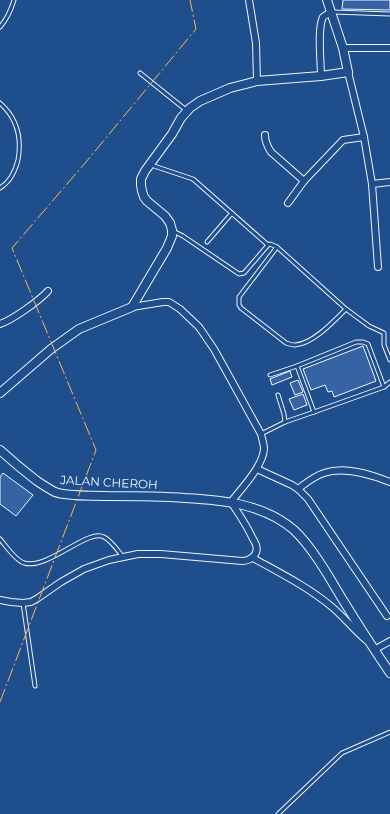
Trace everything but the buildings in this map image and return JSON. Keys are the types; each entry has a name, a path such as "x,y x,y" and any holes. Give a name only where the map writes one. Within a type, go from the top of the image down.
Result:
{"street":[{"path":"249,0 256,43 257,81"},
{"path":"327,0 343,48 364,137 372,184 378,267"},
{"path":"321,76 320,26 324,16 331,12"},
{"path":"343,48 390,48"},
{"path":"132,307 171,241 172,230 170,223 165,216 147,201 142,191 142,179 145,171 187,111 200,102 230,88 257,81 321,76 348,72"},
{"path":"265,135 265,141 271,152 304,181"},
{"path":"288,203 304,181 343,140 364,137"},
{"path":"372,184 390,182"},
{"path":"0,324 26,309 48,291"},
{"path":"0,393 51,348 79,329 132,307 170,302 180,309 199,327 214,349 261,434 264,448 256,469 231,502 245,523 256,546 257,552 253,558 248,561 161,554 138,554 110,560 84,569 31,602 23,603 0,600"},
{"name":"JALAN CHEROH","path":"0,450 24,471 55,492 92,496 156,496 231,502 259,509 280,520 307,544 368,642 390,673"},
{"path":"256,469 292,485 308,500 387,616"},
{"path":"298,489 311,479 324,473 337,470 352,471 378,477 390,482"},
{"path":"253,558 317,595 333,608 357,633 368,642"},
{"path":"374,650 390,641"}],"lane":[{"path":"0,27 7,18 14,0"},
{"path":"331,12 390,14"},
{"path":"140,73 187,111"},
{"path":"0,103 6,109 16,125 20,139 20,152 14,173 7,183 0,188"},
{"path":"149,165 193,179 268,245 272,244 277,248 346,309 369,326 384,333 384,344 390,360"},
{"path":"207,242 232,213"},
{"path":"172,230 238,274 244,273 268,245"},
{"path":"277,248 239,297 239,304 241,308 286,342 293,345 307,342 322,333 346,309"},
{"path":"270,375 297,366 356,342 363,342 368,344 384,387"},
{"path":"297,366 314,412"},
{"path":"261,434 285,422 384,387 390,382"},
{"path":"278,395 285,422"},
{"path":"0,539 18,559 30,563 51,558 92,537 100,535 108,539 123,557"},
{"path":"23,603 36,686"},
{"path":"278,814 342,753 390,732"}],"power":[{"path":"0,702 96,450 12,248 86,162 196,29 190,0"}]}
